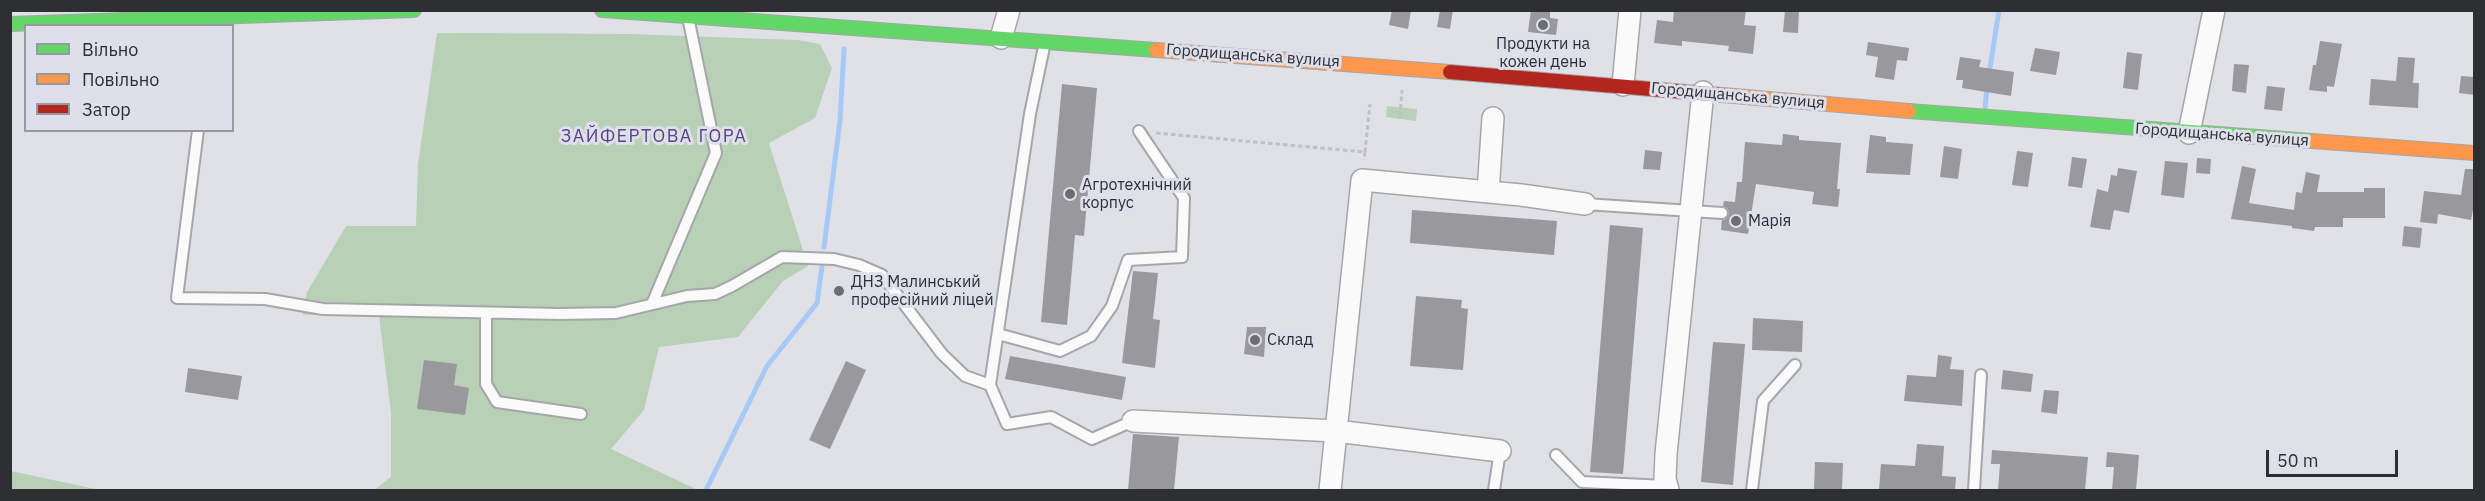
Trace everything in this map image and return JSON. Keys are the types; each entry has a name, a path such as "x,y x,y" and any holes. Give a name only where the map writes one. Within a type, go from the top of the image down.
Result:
{"street":[{"path":"10,24 212,21 414,10"},
{"name":"Городищанська вулиця","path":"602,10 1623,85 2189,133 2475,153"},
{"path":"1001,38 1009,10"},
{"path":"1623,85 1630,10"},
{"path":"2189,133 2214,10"},
{"path":"1667,488 1666,454 1703,92"},
{"path":"1488,192 1493,118"},
{"path":"1330,490 1362,180 1585,204"},
{"path":"1133,421 1336,430 1500,451"}],"lane":[{"path":"652,304 716,153 688,16"},
{"path":"1045,41 1030,114 990,385 1007,424 1051,417 1092,439 1133,421"},
{"path":"998,334 1060,351 1091,336 1112,306 1128,260 1182,257 1184,198 1139,131"},
{"path":"198,132 177,298 265,299 323,309 616,313 687,296 715,294 782,257 834,259 859,265 882,275 942,354 965,376 990,385"},
{"path":"1585,204 1722,213"},
{"path":"486,313 486,384 497,402 581,414"},
{"path":"1752,490 1763,401 1795,365"},
{"path":"1974,490 1981,375"},
{"path":"1494,490 1500,451"},
{"path":"1556,455 1582,482 1667,488"}],"path":[{"path":"1400,116 1402,90"},
{"path":"1362,180 1370,104"},
{"path":"1139,131 1365,152"}],"green space":[{"path":"437,33 630,34 797,40 820,44 832,68 815,118 769,143 808,266 783,281 738,337 659,347 644,410 611,449 698,490 374,490 391,477 391,413 379,315 303,315 307,292 346,226 416,226 418,164"},
{"path":"1387,106 1417,109 1416,121 1386,117"},
{"path":"11,471 100,490 11,490"}],"building":[{"path":"1392,10 1411,10 1408,29 1389,25"},
{"path":"1440,10 1453,10 1450,29 1437,27"},
{"name":"Продукти на кожен день","path":"1531,10 1550,10 1550,18 1558,19 1556,35 1528,32"},
{"path":"1674,10 1746,10 1744,25 1756,26 1753,54 1728,51 1729,46 1682,41 1682,46 1654,43 1657,20 1673,22"},
{"path":"1785,10 1799,10 1798,33 1783,32"},
{"path":"2320,41 2342,44 2334,87 2327,86 2327,92 2309,90"},
{"path":"1868,42 1909,48 1907,61 1897,60 1894,80 1875,77 1878,57 1866,55"},
{"path":"2035,48 2060,52 2056,75 2030,71"},
{"path":"2127,52 2142,54 2138,90 2123,88"},
{"path":"1960,57 1981,60 1979,67 2014,72 2011,96 1962,88 1963,80 1956,80"},
{"path":"2398,57 2415,58 2413,83 2419,83 2418,108 2369,105 2371,79 2396,81"},
{"path":"2234,64 2249,65 2246,93 2232,91"},
{"path":"2461,76 2475,77 2475,95 2459,93"},
{"name":"Агротехнічний корпус","path":"1062,84 1097,88 1084,236 1075,235 1067,325 1041,322"},
{"path":"2267,86 2285,88 2282,111 2264,109"},
{"path":"1783,134 1799,136 1799,140 1841,143 1837,189 1840,189 1838,207 1812,204 1814,192 1756,184 1748,234 1721,230 1722,220 1726,219 1729,214 1728,209 1723,206 1724,201 1735,202 1737,182 1742,182 1745,142 1782,145"},
{"path":"1870,135 1886,137 1886,142 1913,144 1910,175 1866,173"},
{"path":"1944,146 1962,149 1958,179 1940,177"},
{"path":"1645,150 1662,152 1660,170 1643,169"},
{"path":"2017,151 2033,153 2028,187 2012,185"},
{"path":"2072,157 2087,159 2082,188 2068,186"},
{"path":"2197,158 2211,159 2210,174 2196,173"},
{"path":"2165,161 2188,163 2184,198 2161,195"},
{"path":"2242,166 2256,169 2249,203 2294,210 2296,192 2302,193 2306,172 2320,175 2317,192 2364,192 2364,188 2385,188 2385,218 2343,218 2343,227 2315,227 2314,231 2292,228 2292,226 2231,219"},
{"path":"2118,168 2137,171 2129,213 2114,210 2110,230 2090,227 2097,189 2108,192 2111,175 2117,176"},
{"path":"2465,169 2475,169 2475,200 2471,220 2438,214 2437,224 2420,222 2424,191 2461,195"},
{"path":"1412,210 1557,221 1554,255 1410,243"},
{"path":"1610,225 1643,228 1623,474 1590,472"},
{"path":"2404,226 2422,228 2420,248 2402,246"},
{"path":"1133,271 1158,273 1153,319 1160,320 1155,368 1122,363"},
{"path":"1416,296 1462,300 1461,308 1468,309 1463,370 1410,366"},
{"path":"1753,318 1803,321 1802,352 1752,350"},
{"name":"Склад","path":"1247,327 1266,327 1264,357 1244,354"},
{"path":"1713,342 1745,344 1733,485 1701,482"},
{"path":"1938,355 1952,357 1950,369 1964,370 1962,406 1904,401 1907,375 1936,377"},
{"path":"1010,356 1126,377 1122,400 1005,379"},
{"path":"424,360 457,364 454,385 469,388 465,415 417,409"},
{"path":"846,361 866,370 830,449 809,440"},
{"path":"188,368 242,376 238,400 185,392"},
{"path":"2003,370 2033,374 2031,392 2001,389"},
{"path":"2044,390 2059,391 2057,414 2041,412"},
{"path":"1133,434 1179,437 1174,490 1128,490"},
{"path":"1917,444 1944,446 1942,476 1956,477 1955,490 1879,490 1881,464 1915,466"},
{"path":"1992,450 2088,457 2085,490 1998,490 2000,464 1991,464"},
{"path":"2107,452 2139,455 2136,490 2112,490 2114,467 2106,467"},
{"path":"1815,462 1843,463 1842,490 1814,490"}],"waterway":[{"path":"1989,74 1999,10"},
{"path":"824,247 840,121 844,49"},
{"path":"1985,109 1987,86"},
{"path":"706,490 767,366 817,303 822,267"}],"traffic: fast":[{"path":"10,24 414,10"},
{"path":"602,10 1156,50"},
{"path":"1909,111 2312,141"}],"traffic: slow":[{"path":"1156,50 1450,72"},
{"path":"1722,95 1909,111"},
{"path":"2312,141 2474,153"}],"traffic: jam":[{"path":"1450,72 1722,95"}],"place":[{"name":"Продукти на кожен день","path":"1543,25"},
{"name":"Агротехнічний корпус","path":"1070,194"},
{"name":"Марія","path":"1736,221"},
{"name":"ДНЗ Малинський професійний ліцей","path":"839,291"},
{"name":"Склад","path":"1255,340"}],"district":[{"name":"ЗАЙФЕРТОВА ГОРА","path":"654,137"}]}
